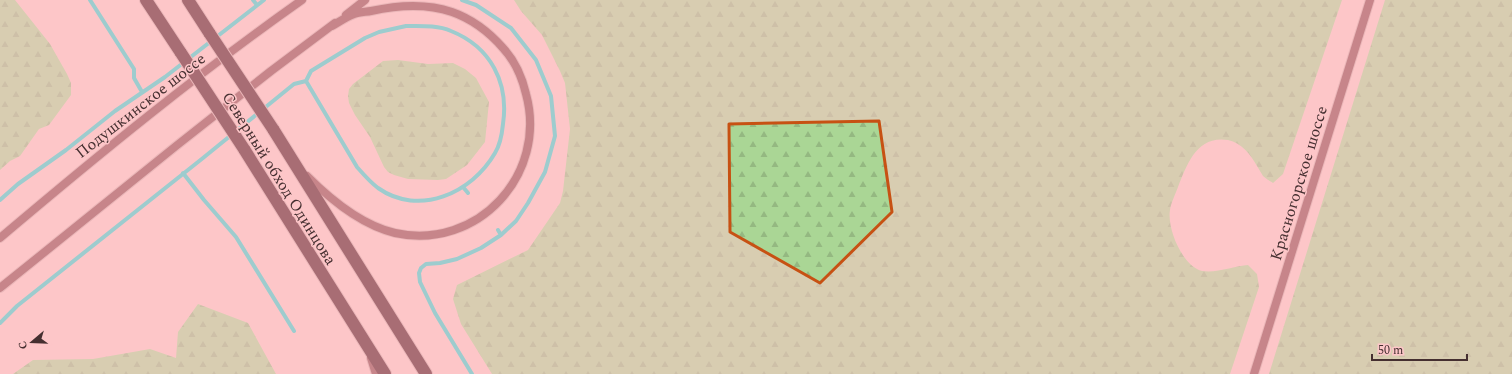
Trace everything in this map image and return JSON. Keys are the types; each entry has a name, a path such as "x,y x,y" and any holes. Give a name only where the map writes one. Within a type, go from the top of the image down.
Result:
{"highway":[{"name":"Северный обход Одинцова","path":"146,0 244,149 385,374"},
{"name":"Северный обход Одинцова","path":"188,0 293,160 426,374"}],"main road":[{"name":"Подушкинское шоссе","path":"0,238 151,113 248,38 302,0"},
{"path":"0,290 176,146 271,71 365,0"},
{"name":"Красногорское шоссе","path":"1254,374 1370,0"},
{"path":"293,160 325,194 360,218 383,229 420,235 451,230 470,223 482,216 493,208 512,186 525,160 530,136 530,111 524,86 514,62 506,51 480,26 469,19 446,10 435,7 408,6 354,14 332,26"},
{"path":"360,334 376,374"}],"highlighted area":[{"path":"879,121 892,212 820,283 730,232 729,124"}],"green space":[{"path":"0,0 15,0 50,44 71,83 71,95 49,125 39,129 20,156 10,161 0,170"},
{"path":"514,0 1342,0 1283,174 1273,183 1263,176 1248,153 1241,146 1228,140 1208,142 1195,153 1185,169 1171,205 1171,226 1176,243 1191,265 1202,271 1215,271 1248,265 1257,274 1259,287 1230,374 492,374 461,324 453,299 457,285 528,250 560,203 563,191 570,129 565,83 560,71 542,35 521,11"},
{"path":"1385,0 1512,0 1512,374 1269,374"},
{"path":"398,60 428,64 453,63 465,69 476,78 489,102 485,142 467,165 446,179 408,179 388,172 384,167 370,137 355,115 349,103 349,89 353,84 383,61"},
{"path":"198,304 248,323 276,374 13,374 33,360 93,359 150,349 176,358 178,332"}],"waterway":[{"path":"90,0 134,69 134,78 142,92"},
{"path":"253,0 257,5"},
{"path":"0,200 18,184 66,150 115,111 165,77 264,0"},
{"path":"462,0 476,5 511,28 536,60 551,96 555,136 545,172 516,221 501,235 481,248 457,259 440,263 426,264 421,268 419,273 420,282 435,313 472,374"},
{"path":"406,26 429,26 446,29 465,38 487,57 500,81 503,94 503,128 497,150 485,167 473,179 459,189 443,196 427,200 410,200 394,196 378,188 370,181 357,167 306,81 311,71 365,38 379,32 406,26"},
{"path":"0,323 17,306 294,84 306,81"},
{"path":"183,173 236,237 294,331"},
{"path":"463,187 468,193"},
{"path":"498,230 501,235"}]}
